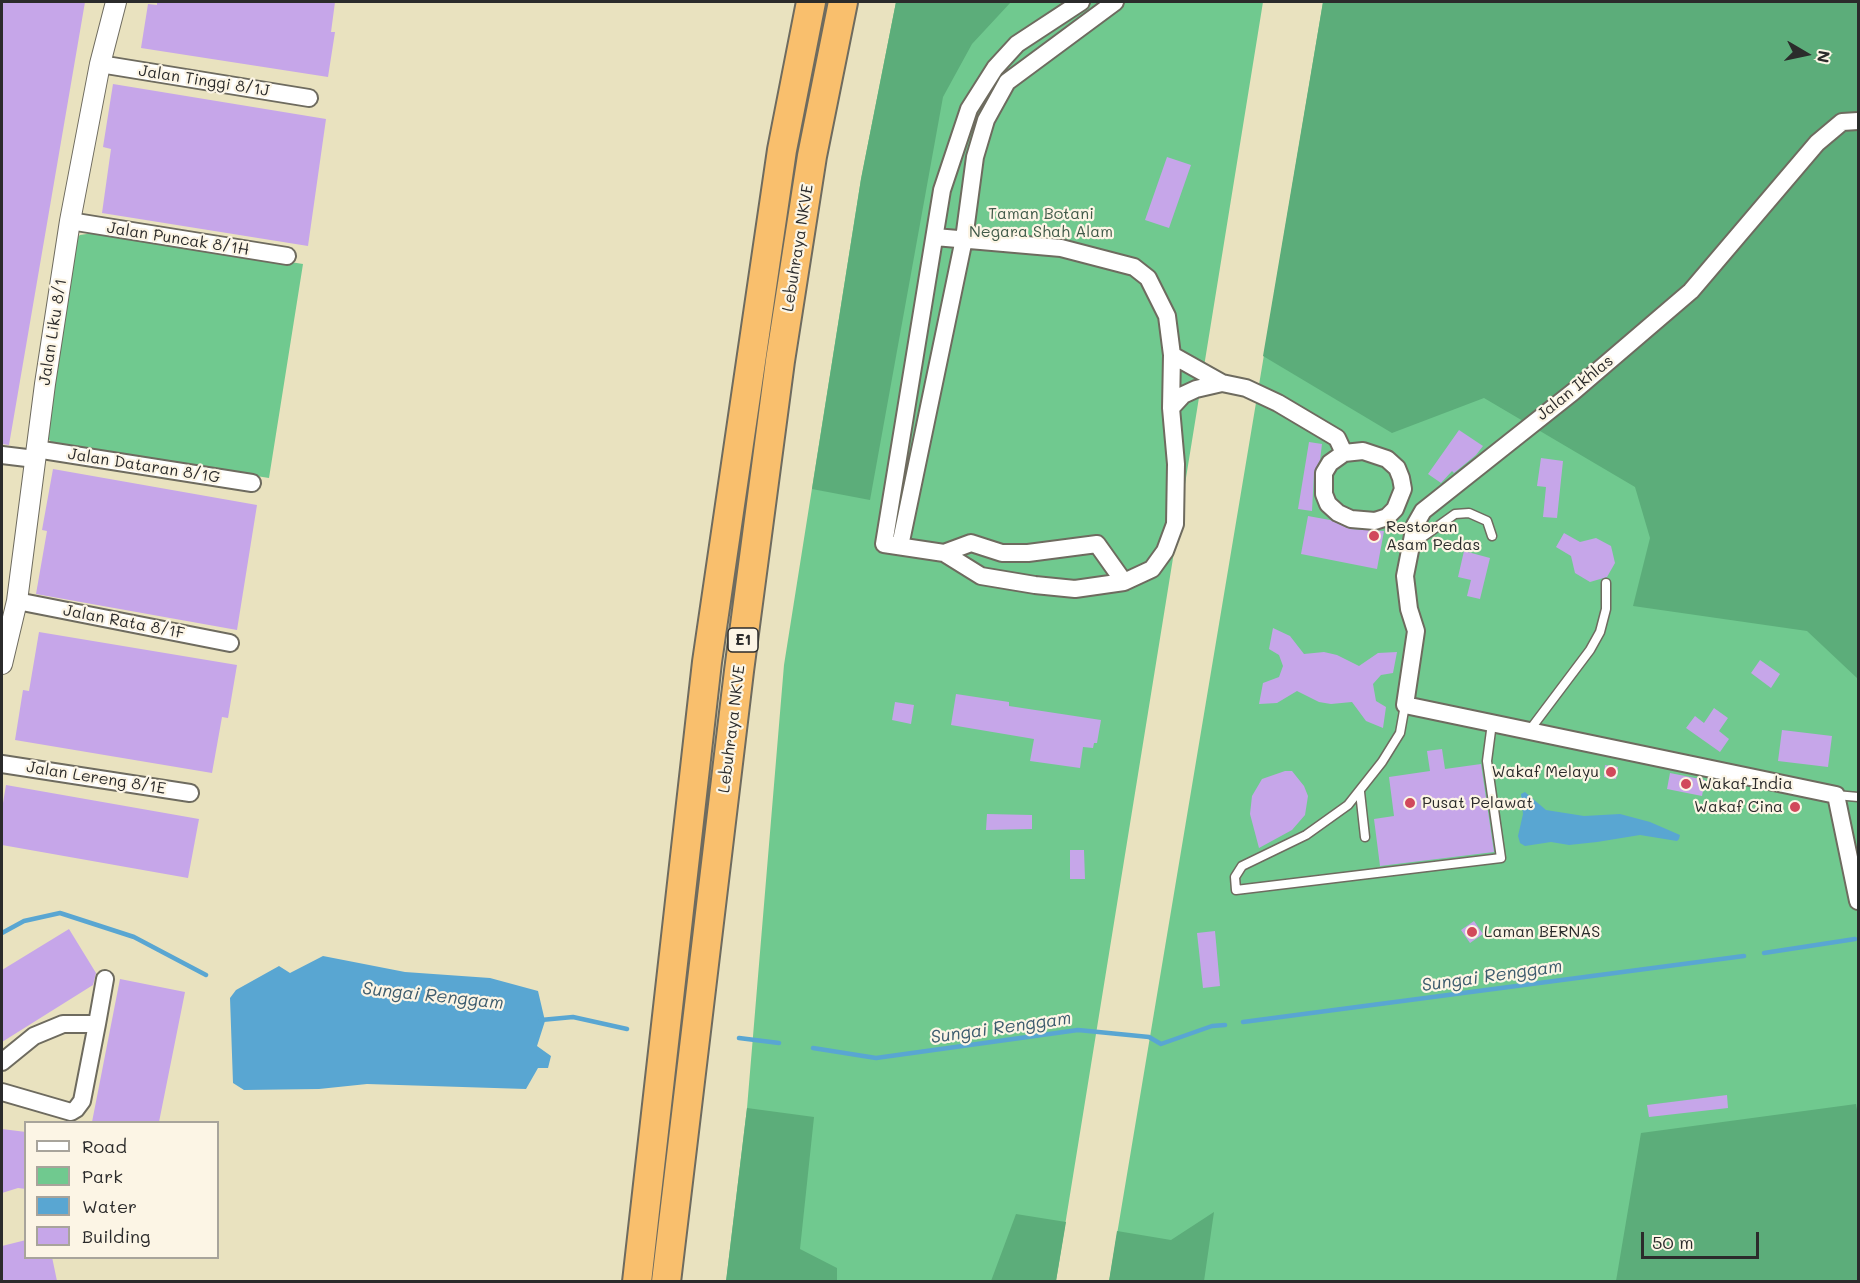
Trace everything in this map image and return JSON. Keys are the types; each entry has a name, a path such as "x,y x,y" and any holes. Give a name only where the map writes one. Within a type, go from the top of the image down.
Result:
{"highway":[{"name":"Lebuhraya NKVE","path":"637,1281 707,662 782,150 811,2"},
{"name":"Lebuhraya NKVE","path":"666,1281 739,671 780,361 813,156 843,2"}],"street":[{"name":"Jalan Liku 8/1","path":"2,664 17,601 70,221 100,64 116,2"},
{"path":"935,237 1061,248 1134,267 1148,278 1167,316 1172,355 1171,408 1176,464 1176,510 1171,537 1152,569 1124,582 1074,589 981,576 944,553 884,544 942,190 969,109 995,68 1017,44 1081,2"},
{"path":"900,546 964,239 975,158 986,120 1007,82 1115,2"},
{"name":"Jalan Tinggi 8/1J","path":"100,64 309,98"},
{"name":"Jalan Ikhlas","path":"1423,511 1574,392 1691,291 1817,143 1842,122 1858,121"},
{"name":"Jalan Puncak 8/1H","path":"70,221 287,256"},
{"path":"1172,355 1222,383 1246,388 1278,404 1336,438 1344,453"},
{"path":"1171,408 1183,395 1222,383"},
{"path":"1363,451 1387,459 1397,468 1401,478 1400,500 1387,517 1375,521 1350,519 1338,513 1328,504 1322,483 1330,463 1344,453 1363,451"},
{"name":"Jalan Dataran 8/1G","path":"2,455 36,454 252,483"},
{"path":"1400,500 1423,511 1415,525 1405,576 1416,640 1405,705 1836,795 1858,901"},
{"path":"944,553 971,543 1002,553 1028,553 1097,544 1124,582"},
{"name":"Jalan Rata 8/1F","path":"17,601 230,643"},
{"name":"Jalan Lereng 8/1E","path":"2,764 190,793"},
{"path":"2,1092 71,1112 76,1109 82,1101 105,979"},
{"path":"2,1062 34,1036 63,1024 97,1024"}],"lane":[{"path":"1411,546 1455,514 1469,513 1487,521 1492,536"},
{"path":"1529,731 1590,650 1600,632 1606,609 1606,583"},
{"path":"1405,705 1400,733 1360,792 1348,805 1305,835 1242,866 1235,877 1236,890 1501,858 1487,761 1492,723"},
{"path":"1360,792 1365,837"},
{"path":"1836,795 1858,797"}],"green space":[{"name":"Taman Botani Negara Shah Alam","path":"896,2 1263,2 1056,1281 726,1282 747,1108 784,665 861,179"},
{"path":"896,2 1011,2 972,44 943,97 870,500 812,489 861,179"},
{"path":"1323,2 1858,2 1858,1281 1109,1282"},
{"path":"1323,2 1858,2 1858,679 1807,631 1633,606 1650,538 1635,487 1484,398 1392,433 1263,356"},
{"path":"100,232 303,264 269,478 54,444 46,437 72,242 80,235"},
{"path":"1856,1104 1858,1115 1858,1281 1616,1281 1641,1133"},
{"path":"747,1108 814,1117 800,1249 837,1268 837,1281 726,1281"},
{"path":"1214,1212 1204,1281 1109,1281 1117,1231 1171,1240"},
{"path":"1016,1214 1066,1222 1056,1281 991,1281"}],"water":[{"path":"1525,792 1546,810 1584,816 1620,814 1650,822 1680,835 1679,839 1677,841 1640,835 1569,845 1551,842 1525,846 1520,843 1518,836 1523,814 1521,794"},
{"path":"323,956 405,972 490,978 538,991 545,1021 537,1046 551,1056 548,1068 538,1068 526,1089 367,1084 319,1089 244,1090 233,1083 230,998 236,990 279,966 290,973"}],"building":[{"path":"2,2 85,2 9,445 2,444"},
{"path":"157,2 335,2 331,32 335,32 328,77 141,48 148,4 157,5"},
{"path":"113,84 326,119 308,246 102,213 111,149 103,147"},
{"path":"1167,157 1191,165 1169,228 1145,220"},
{"path":"1459,430 1483,446 1476,455 1454,473 1452,471 1441,483 1428,474"},
{"path":"1309,442 1322,444 1320,460 1314,472 1312,511 1298,509"},
{"path":"1541,458 1563,461 1557,518 1543,517 1546,487 1537,486"},
{"path":"53,469 257,505 237,630 36,594 47,531 42,530"},
{"path":"1308,516 1330,520 1350,529 1384,531 1377,569 1301,554"},
{"path":"1564,533 1580,542 1596,538 1611,546 1615,563 1607,577 1590,582 1575,573 1571,556 1556,547"},
{"path":"1464,551 1490,558 1480,599 1467,596 1471,580 1458,577"},
{"path":"1273,628 1290,636 1304,654 1324,652 1337,655 1359,666 1378,653 1397,652 1393,673 1381,675 1373,684 1376,701 1386,707 1383,728 1366,721 1352,702 1331,704 1319,702 1297,691 1277,703 1259,704 1263,683 1279,677 1283,666 1279,655 1269,649"},
{"path":"39,632 237,665 228,718 222,717 212,773 15,740 23,690 29,691"},
{"path":"1760,660 1780,674 1771,688 1751,673"},
{"path":"956,694 1009,702 1009,706 1101,720 1097,743 1094,743 1093,748 1083,747 1080,768 1030,761 1034,739 951,725"},
{"path":"895,702 914,705 911,724 892,720"},
{"path":"1714,708 1728,718 1719,731 1729,739 1720,752 1686,728 1695,716 1704,723"},
{"path":"1782,730 1832,736 1828,767 1778,761"},
{"name":"Pusat Pelawat","path":"1442,749 1445,769 1481,764 1494,852 1380,866 1374,819 1394,816 1389,777 1430,771 1427,751"},
{"name":"Wakaf Melayu","path":"1605,765 1618,767 1616,779 1604,777"},
{"path":"1285,771 1292,771 1304,786 1308,796 1305,815 1292,830 1259,848 1250,814 1252,796 1262,779"},
{"name":"Wakaf India","path":"1670,773 1705,780 1702,796 1667,789"},
{"path":"6,785 199,819 188,878 2,845 2,809"},
{"path":"987,814 1032,815 1032,829 986,830"},
{"path":"1070,850 1084,850 1085,879 1070,879"},
{"name":"Laman BERNAS","path":"1474,921 1483,934 1470,943 1461,930"},
{"path":"69,929 96,973 93,985 2,1042 2,970"},
{"path":"1215,931 1220,986 1203,988 1197,933"},
{"path":"120,979 185,992 159,1121 92,1121"},
{"path":"1727,1095 1728,1108 1649,1117 1647,1105"},
{"path":"2,1129 24,1132 24,1189 18,1188 2,1193"},
{"path":"24,1240 24,1259 52,1259 57,1281 2,1281 2,1246"}],"waterway":[{"name":"Sungai Renggam","path":"2,933 24,921 60,913 134,937 206,975"},
{"name":"Sungai Renggam","path":"1764,953 1855,939"},
{"name":"Sungai Renggam","path":"1243,1022 1744,956"},
{"name":"Sungai Renggam","path":"541,1020 573,1017 627,1029"},
{"name":"Sungai Renggam","path":"813,1048 876,1058 1078,1030 1149,1037 1161,1044 1212,1026 1225,1025"},
{"name":"Sungai Renggam","path":"739,1038 779,1043"}],"place":[{"name":"Restoran Asam Pedas","path":"1374,536"},
{"name":"Wakaf Melayu","path":"1611,772"},
{"name":"Wakaf India","path":"1686,784"},
{"name":"Pusat Pelawat","path":"1410,803"},
{"name":"Wakaf Cina","path":"1795,807"},
{"name":"Laman BERNAS","path":"1472,932"}]}
